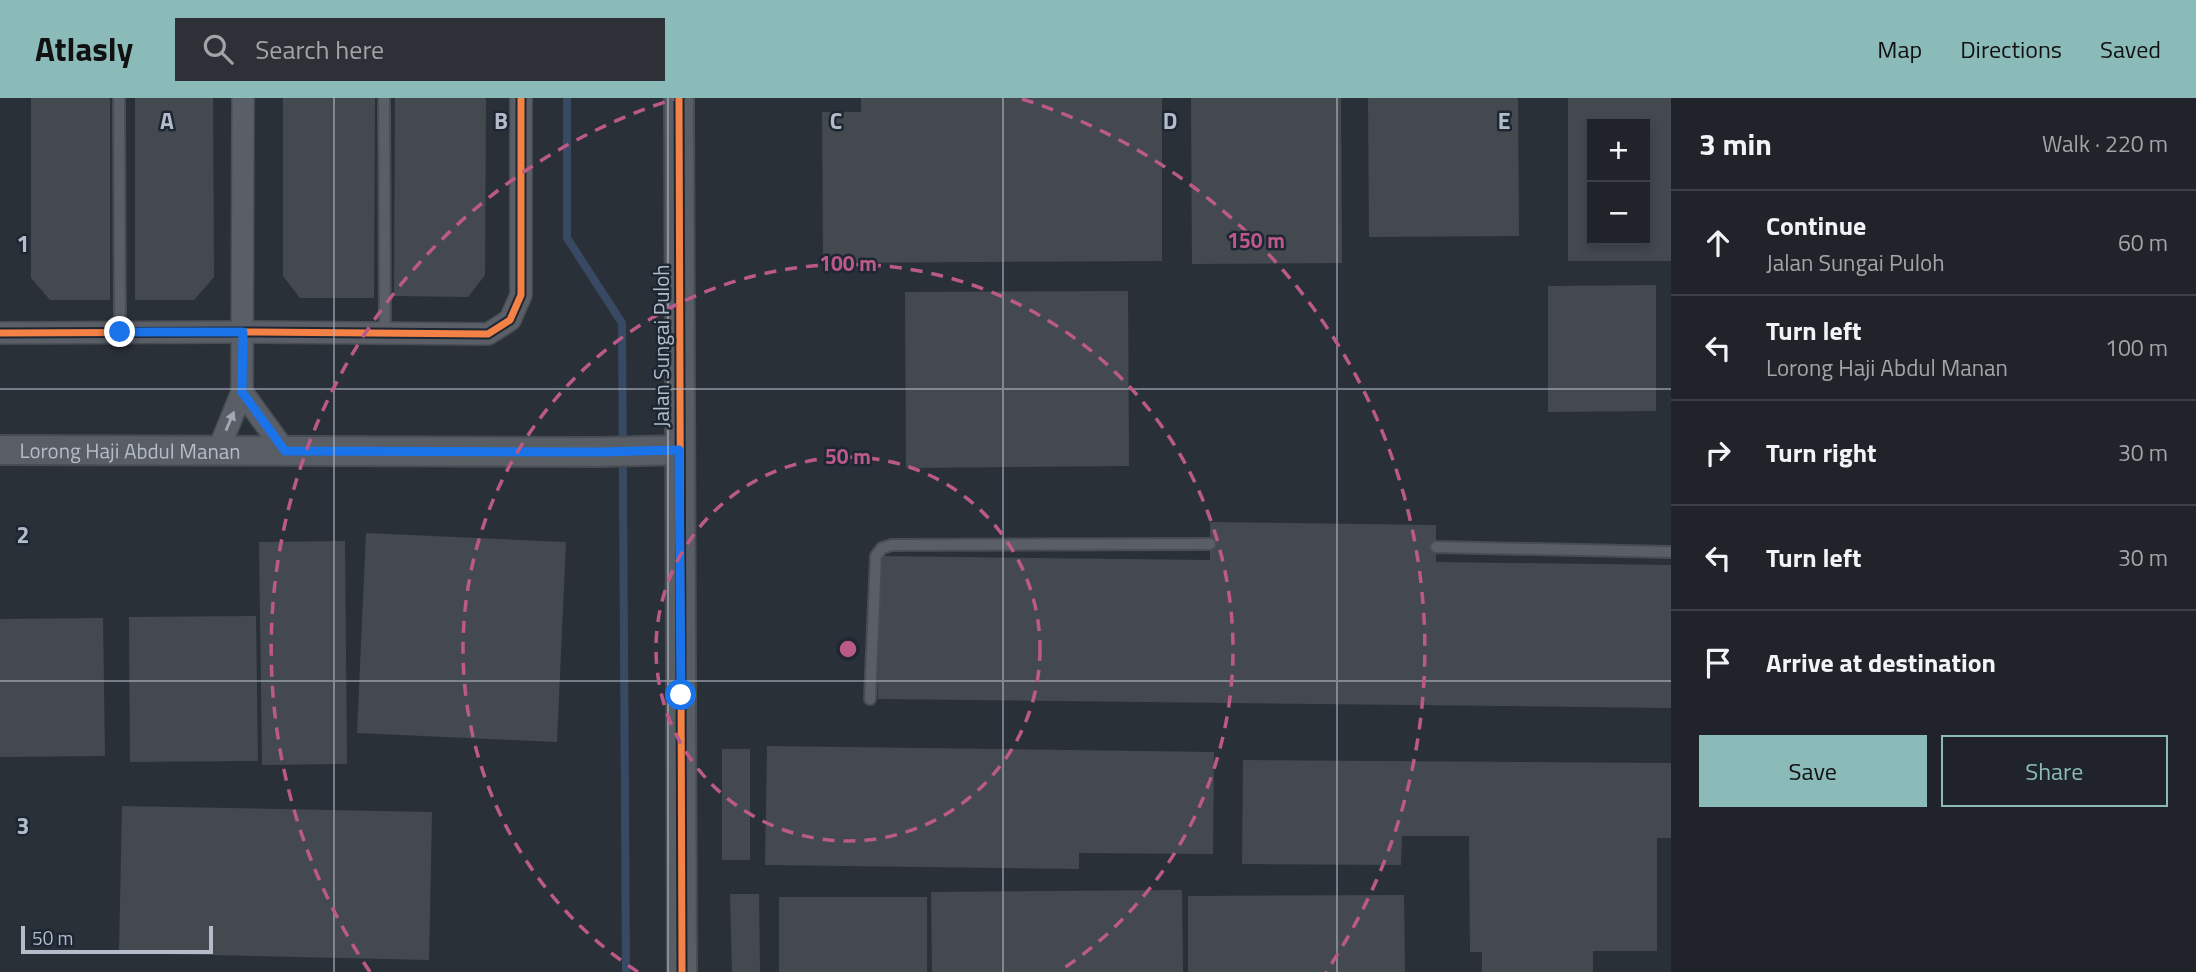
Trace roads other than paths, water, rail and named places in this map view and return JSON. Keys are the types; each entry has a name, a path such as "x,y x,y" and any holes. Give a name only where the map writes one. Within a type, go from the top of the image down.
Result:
{"street":[{"path":"218,451 242,392 243,98"},
{"path":"0,333 488,334 510,320 521,295 522,98"},
{"name":"Jalan Sungai Puloh","path":"679,98 666,451 682,972"},
{"path":"242,392 285,451"},
{"name":"Lorong Haji Abdul Manan","path":"0,450 666,451"}],"lane":[{"path":"119,98 120,332"},
{"path":"384,98 385,335"},
{"path":"870,699 876,556 882,548 892,545 1210,544"},
{"path":"1436,547 1671,552"}],"waterway":[{"path":"567,98 567,238 622,323 626,972"}]}
